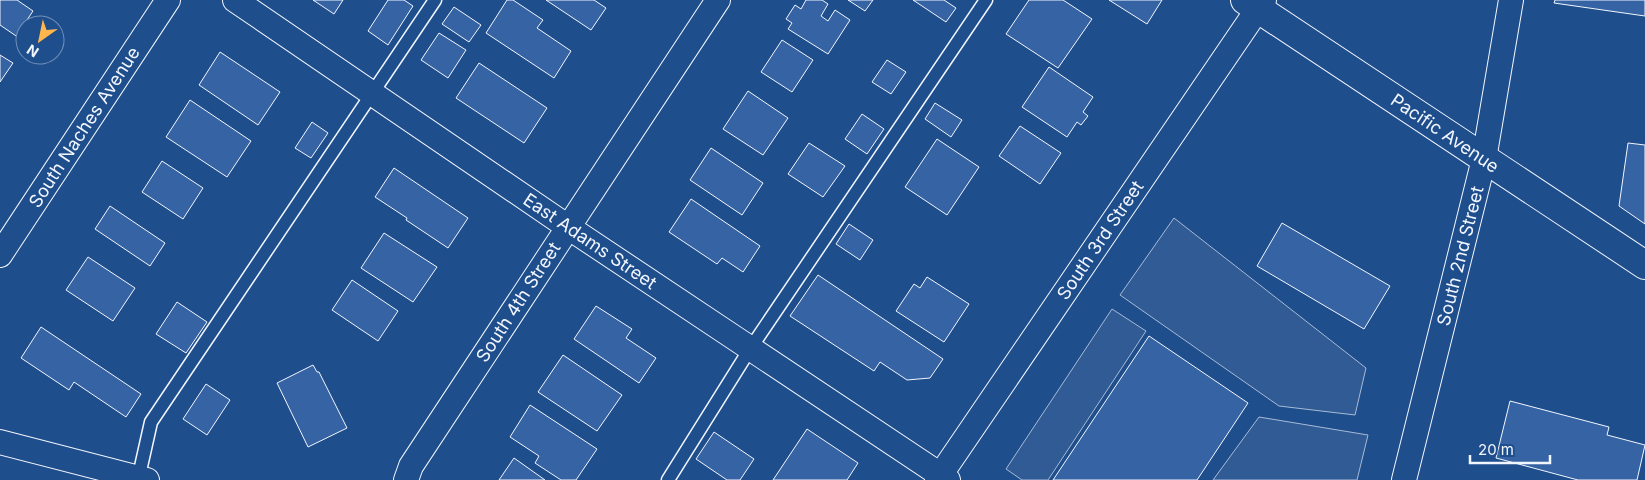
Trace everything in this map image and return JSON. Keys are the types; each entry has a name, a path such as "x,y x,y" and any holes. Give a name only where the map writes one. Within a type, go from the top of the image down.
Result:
{"street":[{"name":"South Naches Avenue","path":"0,255 168,0"},
{"name":"East Adams Street","path":"235,0 941,478"},
{"name":"South 4th Street","path":"406,480 411,466 718,0"},
{"name":"South 2nd Street","path":"1404,480 1484,159 1511,0"},
{"name":"Pacific Avenue","path":"1256,3 1484,159 1645,265"},
{"name":"South 3rd Street","path":"941,478 1256,3"},
{"path":"0,442 141,479"}],"lane":[{"path":"141,479 150,422 435,0"},
{"path":"668,480 750,349 986,0"}],"shaded area":[{"path":"1174,218 1366,368 1355,415 1279,406 1120,295"},
{"path":"1112,309 1146,331 1048,480 1022,480 1006,469"},
{"path":"1259,417 1368,435 1357,480 1213,480"}],"building":[{"path":"0,0 17,0 33,11 30,15 15,15 15,35 0,25"},
{"path":"313,0 343,0 334,14"},
{"path":"388,0 404,0 413,6 388,45 368,31"},
{"path":"507,0 513,0 543,20 537,28 571,51 554,78 486,33"},
{"path":"546,0 594,0 606,8 591,30"},
{"path":"806,0 822,0 828,4 821,16 828,21 835,10 850,20 828,54 788,29 792,23 786,19 795,5 801,9"},
{"path":"848,0 873,0 865,11"},
{"path":"913,0 944,0 956,8 946,22"},
{"path":"1029,0 1063,0 1092,19 1058,68 1006,34"},
{"path":"1109,0 1162,0 1147,24"},
{"path":"1555,0 1645,0 1645,16 1554,3"},
{"path":"454,7 481,25 469,42 442,24"},
{"path":"439,33 466,50 448,78 421,60"},
{"path":"782,40 813,60 792,92 761,72"},
{"path":"220,52 280,92 258,125 199,85"},
{"path":"0,55 13,63 0,82"},
{"path":"887,60 906,72 891,94 872,82"},
{"path":"479,63 547,108 524,143 456,98"},
{"path":"1049,67 1093,97 1083,112 1088,116 1081,125 1077,122 1067,137 1022,107"},
{"path":"748,91 788,118 763,155 723,129"},
{"path":"190,100 251,141 227,177 166,137"},
{"path":"935,103 962,120 951,137 925,119"},
{"path":"862,114 884,129 867,154 845,139"},
{"path":"312,122 328,133 311,158 295,148"},
{"path":"1020,126 1061,153 1040,184 999,156"},
{"path":"937,139 979,167 947,215 905,187"},
{"path":"809,143 845,166 823,197 788,174"},
{"path":"1628,143 1645,145 1645,224 1619,206"},
{"path":"711,148 763,183 742,215 690,180"},
{"path":"162,161 203,188 183,219 142,192"},
{"path":"394,168 468,218 448,248 375,197"},
{"path":"691,199 760,246 743,272 722,258 717,264 669,232"},
{"path":"110,206 165,243 150,266 95,229"},
{"path":"1282,223 1390,286 1364,329 1257,266"},
{"path":"849,224 873,240 860,260 836,244"},
{"path":"384,233 437,267 413,302 361,268"},
{"path":"88,257 135,288 113,321 66,290"},
{"path":"818,275 943,359 930,378 907,380 880,362 874,371 790,316"},
{"path":"927,277 969,304 944,342 896,311 914,284 920,288"},
{"path":"352,280 398,311 378,341 332,310"},
{"path":"177,302 207,322 186,353 156,334"},
{"path":"596,306 632,329 626,338 656,358 639,383 574,339"},
{"path":"41,327 141,394 126,417 74,382 69,390 21,358"},
{"path":"1149,336 1248,403 1197,480 1053,480"},
{"path":"563,355 622,395 597,431 538,392"},
{"path":"313,365 317,372 319,372 347,428 308,447 277,383"},
{"path":"206,384 230,400 207,435 183,419"},
{"path":"1510,401 1609,427 1607,435 1645,445 1637,480 1578,480 1496,458"},
{"path":"530,405 597,449 576,480 561,480 535,463 539,456 510,437"},
{"path":"807,429 858,463 847,480 773,480"},
{"path":"714,432 754,459 740,480 727,480 696,459"},
{"path":"514,458 545,480 499,480"}]}
